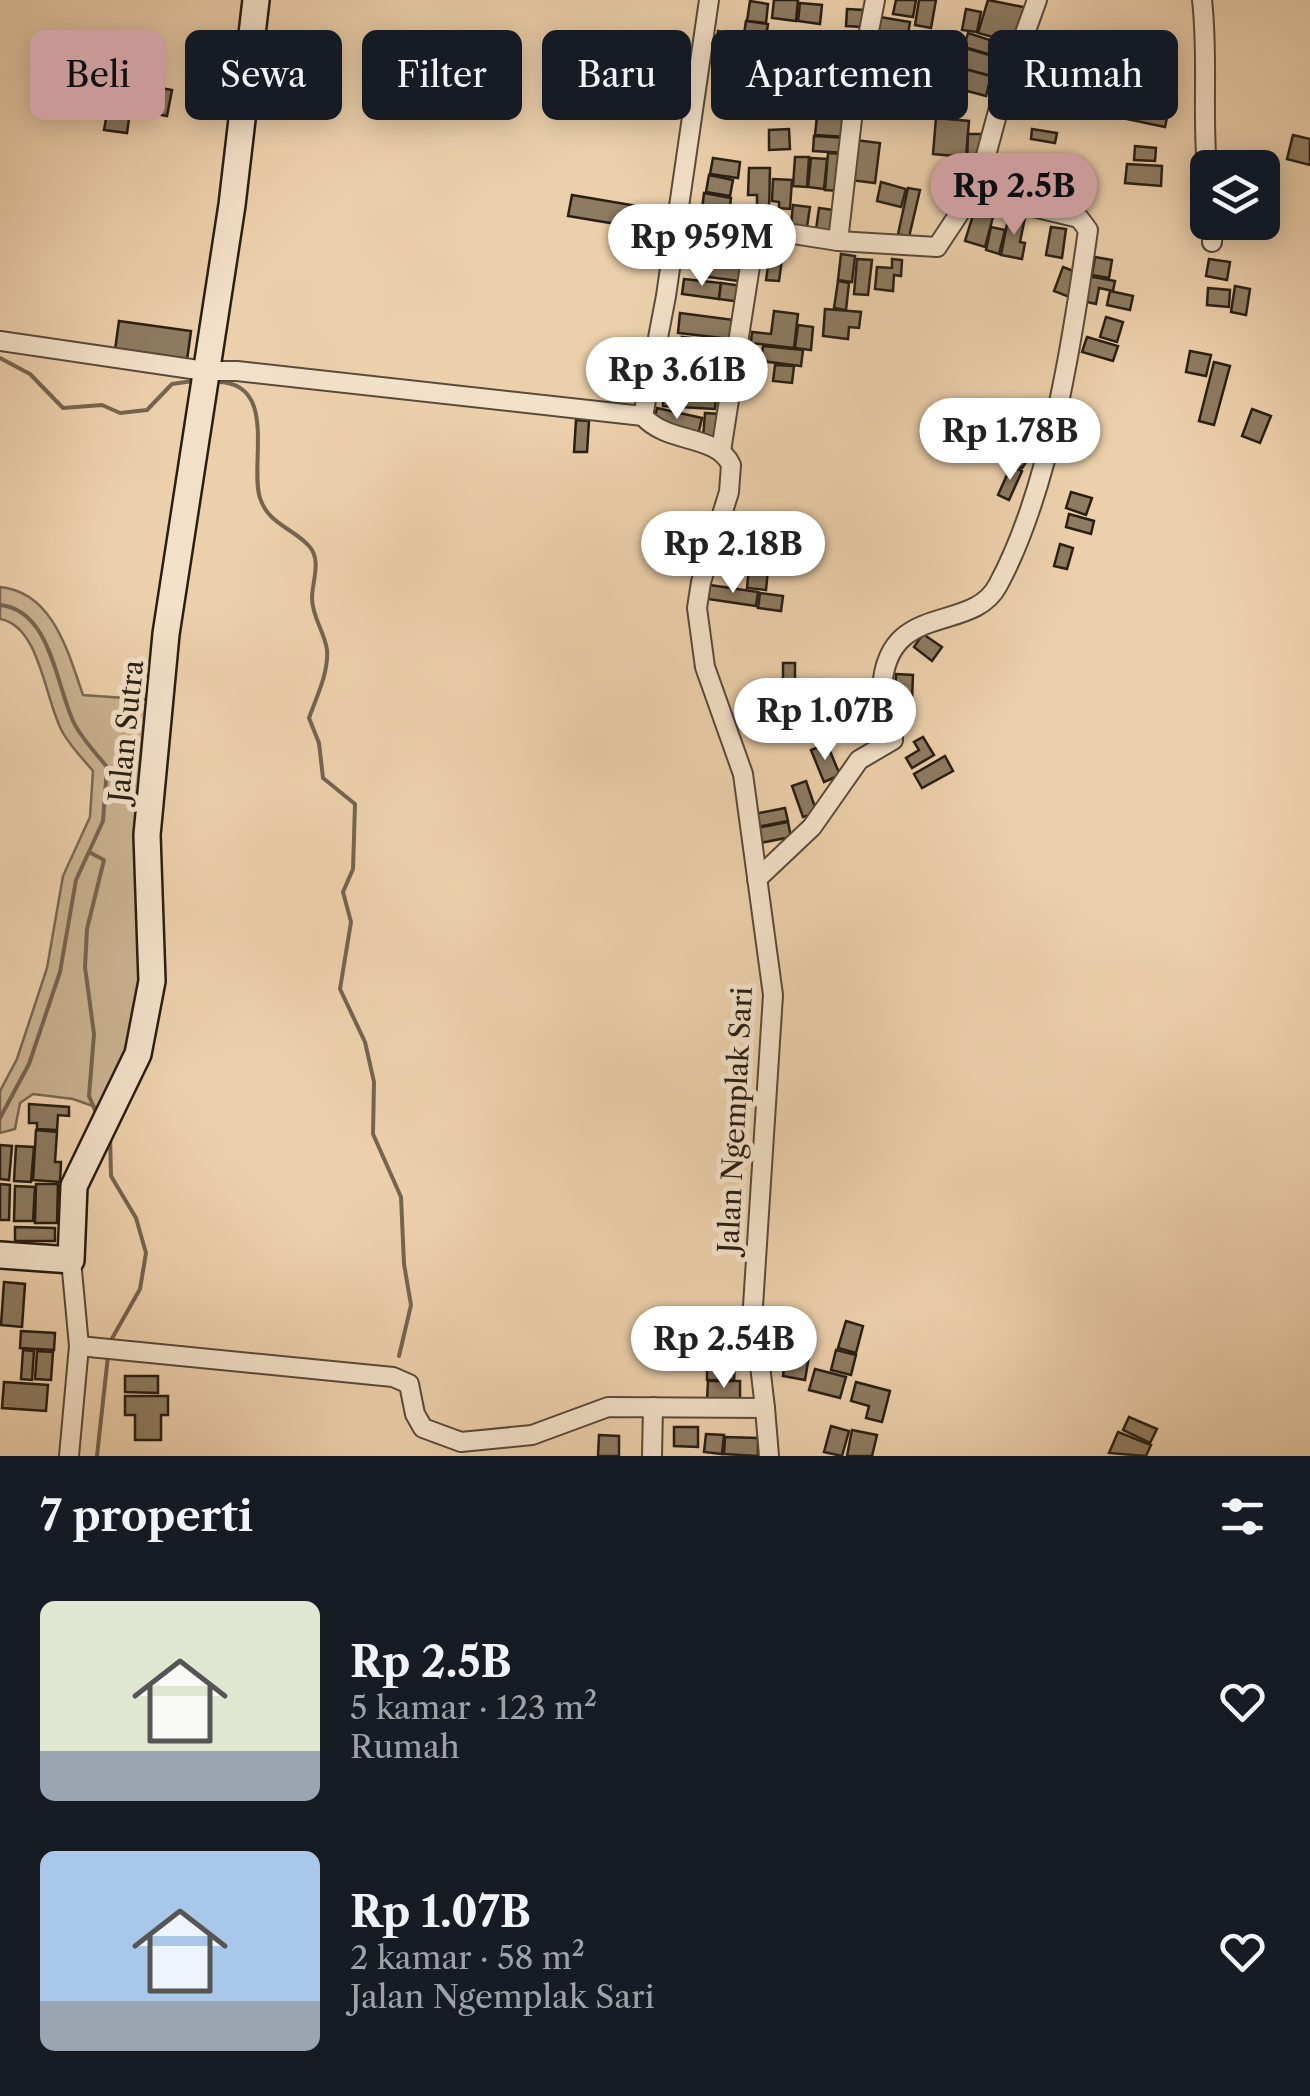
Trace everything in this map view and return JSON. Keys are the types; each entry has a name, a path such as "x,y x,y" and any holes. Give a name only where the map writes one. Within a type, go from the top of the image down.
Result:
{"street":[{"name":"Jalan Sutra","path":"69,1456 87,1346 71,1260 74,1186 138,1054 152,981 146,865 148,810 166,634 232,204 256,0"},
{"path":"643,416 678,216 709,0"},
{"path":"838,241 852,119 875,0"},
{"path":"678,216 838,241 938,247 978,185 1000,100 1037,0"},
{"path":"1202,0 1208,150"},
{"path":"756,879 812,827 859,760 893,740 882,689 891,655 909,632 925,622 989,598 1000,583 1034,491 1056,410 1088,230 1080,218 999,199 978,185"},
{"name":"Jalan Ngemplak Sari","path":"756,228 720,450 731,464 730,492 701,582 697,608 705,666 744,774 772,995 752,1306 770,1456"},
{"path":"0,341 205,379 236,371 643,416 660,432 720,450"},
{"path":"0,1255 71,1260"},
{"path":"87,1346 394,1377 409,1384 415,1414 424,1428 460,1442 532,1435 608,1408 765,1408"},
{"path":"652,1456 653,1407"}],"shaded area":[{"path":"0,587 18,591 46,612 64,643 83,695 152,700 140,1019 104,1110 73,1099 33,1094 20,1103 15,1129 0,1133 0,1091 17,1059 47,968 63,876 90,817 93,771 63,733 25,636 0,619"}],"building":[{"path":"774,0 798,0 796,21 772,18"},
{"path":"896,0 916,0 913,17 893,14"},
{"path":"919,0 936,0 931,28 915,25"},
{"path":"988,0 1028,8 1022,30 988,30 988,36 978,33"},
{"path":"750,1 768,4 766,23 747,21"},
{"path":"800,3 822,5 820,24 798,21"},
{"path":"847,9 864,10 863,27 846,26"},
{"path":"966,9 981,12 977,32 962,30"},
{"path":"880,17 910,22 909,30 878,30"},
{"path":"746,21 768,24 767,30 745,30"},
{"path":"968,33 988,39 988,54 968,48"},
{"path":"968,49 988,55 988,75 968,70"},
{"path":"968,70 988,75 986,96 968,91"},
{"path":"165,89 172,90 165,116"},
{"path":"106,120 129,120 127,133 104,130"},
{"path":"817,120 848,120 847,137 815,135"},
{"path":"936,120 969,121 966,157 933,154"},
{"path":"1132,120 1167,120 1165,127"},
{"path":"789,129 790,149 769,150 769,130"},
{"path":"1032,129 1057,133 1055,143 1031,139"},
{"path":"968,134 985,134 984,164 967,163"},
{"path":"1293,135 1310,139 1310,165 1287,159"},
{"path":"814,136 847,138 846,153 813,151"},
{"path":"855,140 880,143 875,183 850,180"},
{"path":"1135,146 1156,148 1155,161 1134,160"},
{"path":"828,153 844,154 840,191 825,190"},
{"path":"795,157 809,157 807,187 793,186"},
{"path":"713,158 740,162 738,178 710,174"},
{"path":"811,158 827,159 824,189 808,187"},
{"path":"1046,164 1062,167 1057,199 1013,191 1016,173 1043,177"},
{"path":"1127,164 1162,166 1161,186 1125,183"},
{"path":"749,168 770,168 769,214 757,214 757,195 748,195"},
{"path":"709,175 733,180 730,196 706,192"},
{"path":"773,179 792,180 790,209 779,208 779,202 772,201"},
{"path":"881,182 906,189 901,207 877,201"},
{"path":"908,188 920,190 909,237 898,234"},
{"path":"704,193 731,198 729,214 702,209"},
{"path":"572,195 637,206 634,227 568,216"},
{"path":"793,205 810,207 807,227 791,225"},
{"path":"639,207 667,212 663,232 635,227"},
{"path":"819,208 834,210 830,232 816,230"},
{"path":"974,212 993,217 985,247 965,241"},
{"path":"1009,214 1025,217 1020,242 1025,243 1022,259 1001,255"},
{"path":"991,227 1005,230 999,254 986,250"},
{"path":"1051,227 1066,229 1062,258 1046,255"},
{"path":"699,235 721,238 718,261 696,259"},
{"path":"777,237 785,238 779,281 766,280 771,246 776,247"},
{"path":"723,238 736,240 733,264 719,262"},
{"path":"841,254 855,256 852,282 838,280"},
{"path":"1095,257 1112,260 1109,278 1092,275"},
{"path":"857,259 872,260 868,295 854,294"},
{"path":"892,259 902,260 901,276 894,275 893,291 875,289 877,267 892,268"},
{"path":"1209,259 1230,262 1227,280 1206,276"},
{"path":"703,261 741,266 739,281 701,276"},
{"path":"1063,267 1081,274 1072,298 1054,291"},
{"path":"1088,276 1115,281 1113,291 1099,288 1096,304 1083,301"},
{"path":"684,279 721,283 719,299 682,294"},
{"path":"838,281 849,283 846,310 834,308"},
{"path":"721,283 743,286 741,302 719,299"},
{"path":"1235,286 1250,289 1246,315 1231,312"},
{"path":"1208,288 1230,290 1229,307 1207,305"},
{"path":"1110,291 1133,296 1130,310 1107,305"},
{"path":"825,309 861,312 859,328 849,327 848,339 823,336"},
{"path":"774,311 798,314 794,348 751,343 752,332 771,334"},
{"path":"680,313 734,320 731,339 678,333"},
{"path":"1106,317 1123,322 1117,342 1100,337"},
{"path":"119,321 191,331 187,360 115,350"},
{"path":"798,325 813,327 811,350 795,348"},
{"path":"682,337 711,340 710,355 681,352"},
{"path":"1087,337 1118,346 1113,361 1082,352"},
{"path":"763,346 803,350 801,366 761,361"},
{"path":"1190,351 1211,355 1206,376 1186,372"},
{"path":"681,352 710,355 709,371 679,368"},
{"path":"592,358 628,360 627,381 591,379"},
{"path":"1214,362 1230,366 1214,425 1199,421"},
{"path":"775,365 794,366 792,383 773,381"},
{"path":"664,384 717,387 715,409 663,406"},
{"path":"657,408 702,418 698,435 653,426"},
{"path":"1252,409 1271,416 1260,443 1242,436"},
{"path":"705,413 720,414 718,438 703,437"},
{"path":"576,420 589,421 587,452 574,452"},
{"path":"1005,424 1022,430 1014,453 996,446"},
{"path":"1019,440 1030,444 1028,449 1034,451 1022,468 1010,464"},
{"path":"1011,466 1022,471 1009,500 998,495"},
{"path":"1071,492 1092,498 1086,515 1066,508"},
{"path":"1069,514 1094,521 1091,534 1066,527"},
{"path":"1060,544 1073,548 1067,569 1054,566"},
{"path":"749,567 768,569 766,590 747,588"},
{"path":"710,585 758,592 756,606 708,599"},
{"path":"760,593 783,596 781,611 758,608"},
{"path":"923,634 942,647 932,661 914,647"},
{"path":"783,663 795,663 795,686 783,686"},
{"path":"896,674 913,675 912,699 895,698"},
{"path":"923,737 934,755 912,768 906,758 919,750 914,742"},
{"path":"827,744 840,775 824,782 811,750"},
{"path":"945,756 953,771 922,788 914,774"},
{"path":"806,781 817,813 803,817 792,786"},
{"path":"785,808 788,821 757,827 754,814"},
{"path":"788,822 791,837 760,843 757,828"},
{"path":"29,1104 69,1107 69,1116 58,1115 57,1130 37,1129 37,1123 29,1123"},
{"path":"36,1130 57,1132 55,1162 61,1162 60,1182 33,1180"},
{"path":"0,1145 12,1146 9,1180 0,1179"},
{"path":"16,1146 34,1147 31,1182 14,1181"},
{"path":"0,1184 10,1185 9,1220 0,1220"},
{"path":"36,1184 58,1184 57,1223 35,1223"},
{"path":"15,1186 35,1187 33,1221 14,1221"},
{"path":"15,1227 55,1228 55,1241 15,1241"},
{"path":"4,1282 25,1284 22,1327 1,1325"},
{"path":"846,1321 863,1326 856,1353 838,1348"},
{"path":"791,1329 813,1332 805,1380 783,1376 785,1360 777,1359 780,1343 788,1344"},
{"path":"21,1331 55,1333 54,1350 20,1348"},
{"path":"23,1350 34,1351 32,1380 21,1379"},
{"path":"836,1350 856,1355 851,1375 831,1370"},
{"path":"37,1351 53,1352 51,1380 35,1379"},
{"path":"707,1363 735,1363 734,1380 707,1380"},
{"path":"815,1369 846,1377 840,1398 809,1390"},
{"path":"125,1376 158,1376 158,1393 125,1392"},
{"path":"708,1381 740,1381 740,1400 707,1400"},
{"path":"4,1382 48,1385 46,1411 2,1408"},
{"path":"856,1382 890,1391 882,1422 866,1418 869,1406 851,1401"},
{"path":"125,1396 168,1396 168,1415 161,1415 161,1440 135,1440 135,1415 125,1415"},
{"path":"1129,1417 1157,1429 1150,1443 1123,1430"},
{"path":"831,1426 849,1431 842,1456 824,1452"},
{"path":"674,1427 698,1427 698,1447 674,1446"},
{"path":"852,1430 877,1435 872,1456 847,1456"},
{"path":"1118,1432 1151,1445 1146,1456 1109,1453"},
{"path":"706,1434 724,1435 722,1454 704,1452"},
{"path":"599,1435 619,1436 619,1456 598,1456"},
{"path":"725,1437 758,1438 758,1456 724,1454"}],"waterway":[{"path":"0,358 30,374 63,408 102,405 120,413 147,410 172,384 193,381"},
{"path":"217,382 236,386 248,395 258,428 260,498 269,514 303,540 315,558 313,605 327,658 309,718 319,743 323,778 355,804 353,869 343,892 351,922 340,989 365,1042 374,1082 373,1134 401,1197 404,1264 411,1305 399,1356"},
{"path":"0,605 31,620 41,635 74,723 107,767 103,821 76,880 60,972 29,1064 0,1118"},
{"path":"89,852 104,860 87,929 85,967 94,1034 89,1096 97,1115"},
{"path":"110,1135 111,1176 136,1218 146,1253 140,1289 110,1342"},
{"path":"97,1456 108,1356"}]}
